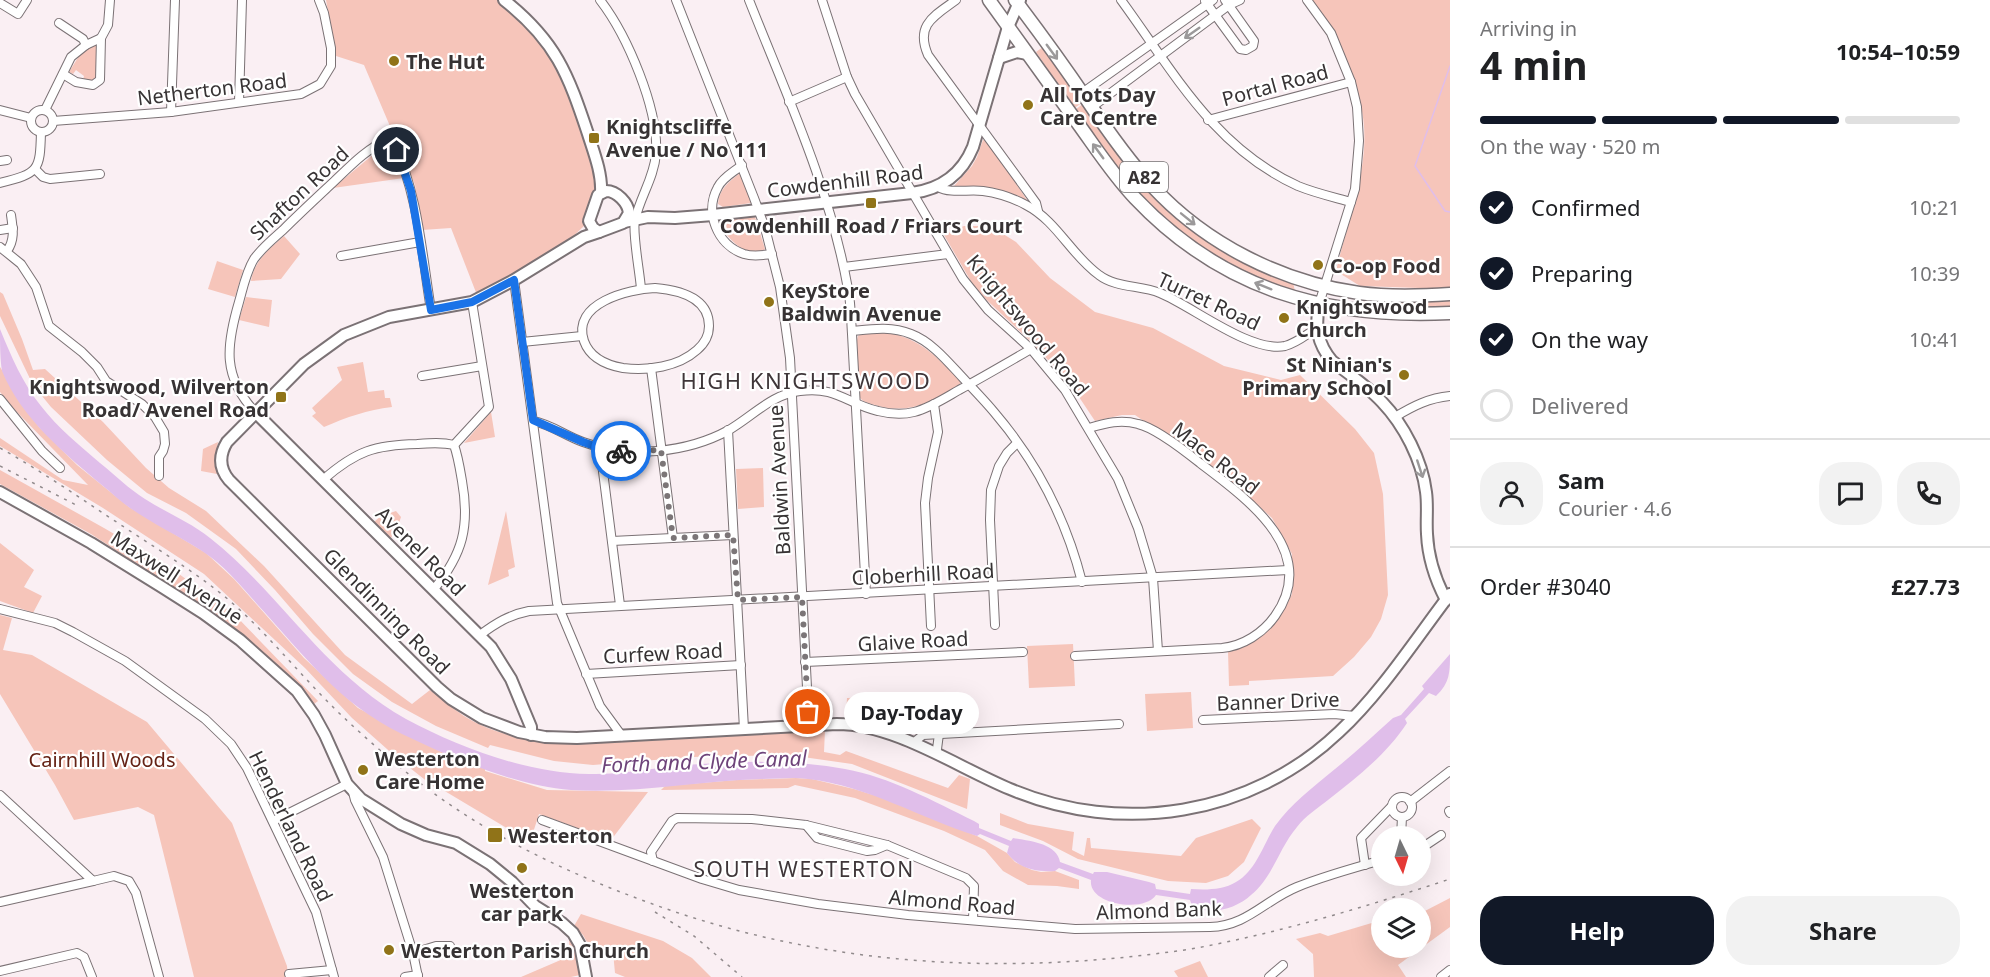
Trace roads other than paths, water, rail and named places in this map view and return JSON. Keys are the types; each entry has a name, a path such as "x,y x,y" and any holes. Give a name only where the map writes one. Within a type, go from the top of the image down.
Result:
{"main road":[{"name":"A82","path":"989,0 1118,178 1135,198 1170,230 1202,254 1232,272 1288,295 1322,305 1386,314 1450,313"},
{"name":"A82","path":"1018,1 1120,148 1153,187 1185,218 1222,244 1256,262 1327,284 1376,295 1450,294"}],"street":[{"path":"0,3 18,14 27,0"},
{"path":"63,74 76,82 93,85 100,80 101,38 108,25 110,0"},
{"path":"166,112 175,0"},
{"path":"239,102 243,0"},
{"name":"Netherton Road","path":"53,121 166,112 300,94 320,84 331,66 331,48 319,0"},
{"name":"Cowdenhill Road","path":"504,0 535,27 564,70 571,84 606,192 627,205 637,217 675,218 912,193 938,187 953,177 965,163 974,147 1008,27 1018,1"},
{"path":"600,0 625,40 646,96 654,126 656,155 651,180 637,217 641,289"},
{"name":"Baldwin Avenue","path":"676,0 759,210 772,254 785,318 790,358 809,726"},
{"path":"749,0 817,172 849,292 866,594"},
{"name":"Knightswood Road","path":"822,0 847,77 864,111 948,254 975,295 1001,323 1031,349 1065,390 1118,479 1129,504 1153,578 1158,651"},
{"name":"Turret Road","path":"956,0 930,19 924,32 928,55 1036,203 1038,212 1092,269 1103,278 1119,284 1160,293 1208,320 1253,341 1270,346 1286,346 1297,341 1317,322"},
{"path":"1121,0 1208,120 1249,157 1300,187 1351,202"},
{"path":"1092,107 1216,16 1227,3 1240,0"},
{"path":"1307,0 1331,33 1351,82 1357,107 1359,141 1355,189 1317,322 1323,348 1332,361 1370,390 1395,417 1410,442 1424,480 1428,550 1437,583 1448,597"},
{"path":"1082,93 1208,1 1240,49 1246,50 1253,46 1254,41 1227,3"},
{"path":"59,23 83,39 86,45"},
{"path":"45,110 71,57 86,45 101,38"},
{"path":"999,58 1017,52 1027,54"},
{"path":"789,102 847,77"},
{"name":"Portal Road","path":"1208,120 1351,82"},
{"path":"0,110 31,118"},
{"path":"31,118 38,111 45,110 50,113 53,121 48,129 41,132"},
{"path":"31,118 32,126 41,132"},
{"path":"0,183 25,177 34,169 40,160 41,132"},
{"name":"Shafton Road","path":"256,413 236,386 228,352 232,326 247,272 262,249 356,162 388,140 393,142 397,150 408,181 431,310"},
{"path":"742,165 719,185 712,203 712,215 719,234 730,247 746,255 772,254"},
{"path":"34,169 43,177 50,179 100,174"},
{"path":"938,187 946,191 995,193 1038,212"},
{"path":"584,237 598,195 606,192"},
{"path":"627,205 629,213 637,217"},
{"path":"11,215 13,241 3,249 21,264 36,287 49,326 82,352 97,367 106,381 142,404 155,417 164,432 165,444 164,451 159,457 159,476"},
{"name":"Glendinning Road","path":"637,217 584,237 514,280 472,302 389,317 344,335 304,364 224,448 221,461 223,471 229,480 437,687 458,704 482,718 502,727 531,735 578,738 809,726 859,726 887,733 1009,789 1052,804 1092,813 1150,814 1184,811 1214,804 1261,786 1312,755 1339,733 1355,716 1448,597"},
{"path":"590,223 594,230 599,232"},
{"path":"0,230 13,228"},
{"path":"341,256 420,242"},
{"path":"844,267 948,254"},
{"path":"514,280 555,595 559,610 605,716 621,736"},
{"path":"641,289 666,289 693,298 706,312 709,324 705,341 692,354 676,362 651,368 619,367 599,360 587,348 582,336 584,323 591,311 611,297 641,289"},
{"path":"454,445 489,407 472,302"},
{"path":"852,331 880,328 912,334 923,340 996,414 1042,480 1074,550 1082,582"},
{"path":"522,342 582,336"},
{"path":"533,420 600,448 635,452 661,450 694,444 728,430 767,403 791,392 824,390 844,396 876,411 896,414 914,412 934,404 1031,349"},
{"path":"422,376 482,366"},
{"path":"651,368 673,538"},
{"path":"1395,417 1412,406 1430,399 1450,396"},
{"path":"0,399 42,451 60,468"},
{"path":"931,626 925,503 938,432 934,404"},
{"name":"Avenel Road","path":"256,413 480,635 499,659 511,680 531,727 531,735"},
{"name":"Mace Road","path":"1089,428 1116,422 1131,422 1146,426 1180,448 1214,474 1268,522 1283,545 1288,570"},
{"path":"728,430 744,729"},
{"path":"324,479 354,456 382,446 434,443 454,445"},
{"path":"995,625 990,520 991,490 999,466 1017,443"},
{"path":"434,589 453,563 465,528 465,497 454,445"},
{"path":"600,448 620,605"},
{"path":"35,459 42,451"},
{"name":"Maxwell Avenue","path":"0,492 91,543 204,613 240,640 297,692 314,715 350,788 368,805 401,824 426,835 456,843 490,864 512,882 535,906 573,933 580,945 586,977"},
{"path":"612,541 733,535"},
{"path":"1075,656 1227,647 1253,637 1269,624 1284,603 1288,587 1288,570"},
{"name":"Cloberhill Road","path":"480,635 509,616 529,611 1288,570"},
{"name":"Henderland Road","path":"0,609 55,624 125,661 205,719 231,744 247,768 316,912 333,974"},
{"name":"Glaive Road","path":"805,663 1023,652"},
{"name":"Curfew Road","path":"586,674 741,665"},
{"name":"Banner Drive","path":"1203,720 1334,714 1355,716"},
{"path":"913,744 923,735 1119,724"},
{"path":"937,749 939,734"},
{"path":"1410,802 1450,771"},
{"path":"273,821 350,788 383,857 413,952 418,976 405,977"},
{"path":"0,795 93,881"},
{"path":"1365,865 1361,838 1395,800 1401,798 1410,802"},
{"path":"1402,817 1410,812 1410,802"},
{"path":"1392,806 1396,815 1402,817"},
{"path":"1402,817 1402,826"},
{"path":"653,861 651,855 653,848 672,821 677,819 752,819 806,825 816,838 867,851 888,845 971,882 974,892 973,920"},
{"name":"Almond Road","path":"542,820 723,886 850,909 1085,929"},
{"path":"1431,842 1441,835"},
{"name":"Almond Bank","path":"1085,929 1229,925 1297,887 1371,863"},
{"path":"0,902 114,876 129,881 134,886 159,977"},
{"path":"413,952 436,946 450,946"},
{"path":"0,972 76,953 84,957 92,977"},
{"path":"1269,977 1283,965"},
{"path":"1441,977 1450,970"},
{"path":"289,974 333,974"}],"waterway":[{"path":"1450,66 1415,166 1445,211 1450,212"}],"railway":[{"path":"0,448 63,486 178,562 230,601 338,712 437,796 492,831 549,861 639,899 707,922 775,939 843,952 912,960 1050,963 1120,958 1224,943 1386,900 1450,879"},
{"path":"0,466 80,507"},
{"path":"655,912 694,936 742,977"}],"place":[{"name":"The Hut","path":"394,61"},
{"name":"All Tots Day Care Centre","path":"1028,105"},
{"name":"Knightscliffe Avenue / No 111","path":"594,138"},
{"name":"Cowdenhill Road / Friars Court","path":"871,203"},
{"name":"Co-op Food","path":"1318,265"},
{"name":"KeyStore Baldwin Avenue","path":"769,302"},
{"name":"Knightswood Church","path":"1284,318"},
{"name":"St Ninian's Primary School","path":"1404,375"},
{"name":"Knightswood, Wilverton Road/ Avenel Road","path":"281,397"},
{"name":"Day-Today","path":"808,712"},
{"name":"Westerton Care Home","path":"363,770"},
{"name":"Westerton","path":"495,835"},
{"name":"Westerton car park","path":"522,868"},
{"name":"Westerton Parish Church","path":"389,950"}],"district":[{"name":"HIGH KNIGHTSWOOD","path":"806,380"},
{"name":"SOUTH WESTERTON","path":"804,869"}],"park label":[{"name":"Cairnhill Woods","path":"102,759"}],"water label":[{"name":"Forth and Clyde Canal","path":"704,761"}]}
